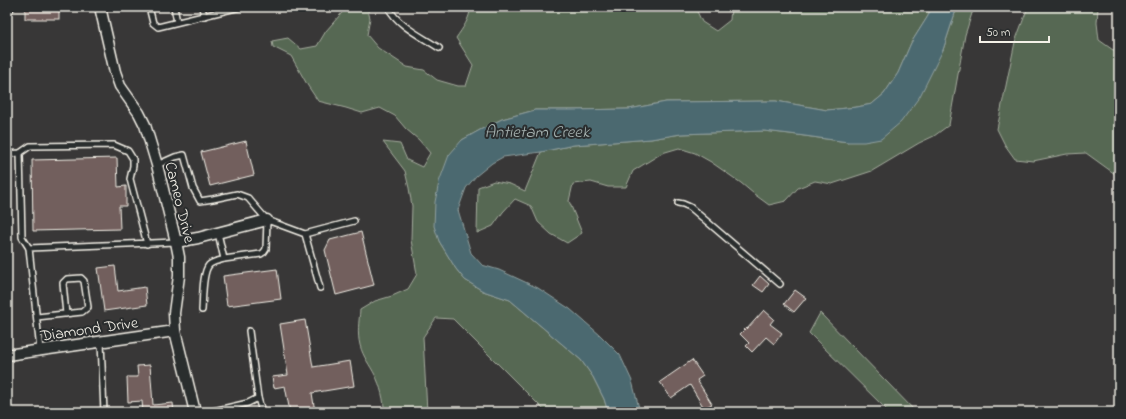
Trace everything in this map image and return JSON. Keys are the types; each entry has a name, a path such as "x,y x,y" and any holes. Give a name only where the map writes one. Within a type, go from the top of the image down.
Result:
{"street":[{"name":"Cameo Drive","path":"100,7 115,72 120,86 146,125 176,242 179,257 180,276 174,313 175,331 195,412"},
{"path":"176,242 198,238 267,220"},
{"name":"Diamond Drive","path":"7,355 175,331"}],"lane":[{"path":"7,13 12,7"},
{"path":"149,7 153,23 158,27 240,7"},
{"path":"174,7 177,22"},
{"path":"202,7 204,16"},
{"path":"388,7 394,17 402,24 439,48"},
{"path":"7,154 20,154 30,146 114,145 128,151 133,158 134,166 130,179 147,244"},
{"path":"20,154 22,237 29,248 40,350"},
{"path":"157,164 184,155 193,188 200,201 237,194 248,198 267,220 305,234 354,221"},
{"path":"678,203 690,207 780,284"},
{"path":"202,310 206,269 210,264 224,259 261,254 264,252 266,249 267,220"},
{"path":"218,233 224,259"},
{"path":"305,234 320,288"},
{"path":"29,248 176,242"},
{"path":"37,317 66,314 82,312 88,307 84,281 81,278 67,279 63,284 66,314"},
{"path":"249,331 258,398 262,412"},
{"path":"101,342 104,412"},
{"path":"209,412 248,403 258,398"}],"green space":[{"path":"347,7 367,7 370,18 367,35 378,48 407,67 424,70 437,80 458,86 466,86 473,65 456,38 467,20 471,7 695,7 702,22 716,31 730,20 731,7 931,7 928,16 911,43 898,73 884,94 872,104 827,110 776,101 666,102 629,109 535,110 502,119 462,140 439,241 456,269 465,280 483,291 510,300 581,360 593,377 604,399 608,412 546,412 453,319 436,318 423,337 427,412 384,412 383,399 379,383 361,349 359,341 358,332 360,310 375,301 408,289 417,274 411,240 412,206 405,171 383,142 400,144 407,160 422,167 430,153 395,116 380,108 362,113 318,101 291,56 273,47 272,41 288,38 301,49 317,46 326,31"},
{"path":"957,7 974,7 965,35 949,125 934,136 919,143 872,171 832,184 815,181 798,188 786,201 769,205 711,162 695,153 679,148 662,153 633,171 626,187 608,187 591,182 573,184 569,201 582,233 567,243 551,234 538,222 531,206 515,199 493,226 477,233 478,187 494,181 510,184 525,191 541,152 574,145 651,139 681,134 764,131 848,142 943,50"},
{"path":"1028,7 1098,7 1097,23 1099,40 1113,50 1119,49 1119,178 1086,153 1067,154 1033,161 1015,159 1005,145 997,129 1015,42"},
{"path":"820,313 916,412 889,412 809,333"}],"water":[{"name":"Antietam Creek","path":"931,7 957,7 943,50 920,96 901,122 881,139 864,142 848,142 764,131 681,134 651,139 574,145 541,152 503,157 492,163 476,176 466,188 458,210 471,253 482,265 499,270 538,288 570,309 600,335 620,355 632,381 640,412 608,412 604,399 593,377 581,360 510,300 483,291 465,280 456,269 439,241 434,226 435,202 439,182 449,155 462,140 502,119 535,110 629,109 666,102 776,101 827,110 872,104 884,94 898,73 911,43 928,16"}],"building":[{"path":"25,7 59,7 59,19 25,19"},
{"path":"246,141 254,175 210,186 201,152"},
{"path":"117,158 118,187 126,186 126,206 119,206 120,229 33,231 32,160"},
{"path":"361,232 374,285 336,295 325,250 330,240"},
{"path":"115,266 118,291 145,287 147,305 104,311 98,268"},
{"path":"277,269 281,299 227,306 223,276"},
{"path":"760,276 769,284 763,292 753,285"},
{"path":"795,290 806,298 794,312 784,304"},
{"path":"764,310 774,319 770,324 782,333 774,344 766,337 752,352 746,346 749,343 740,334 746,328 747,329"},
{"path":"305,320 313,367 350,361 354,386 312,393 315,412 290,412 285,386 274,388 272,377 288,375 280,324"},
{"path":"692,360 703,376 697,380 712,404 704,408 690,385 671,398 660,382"},
{"path":"150,365 153,405 173,403 174,412 143,412 142,401 128,402 127,377 138,377 137,366"}]}
